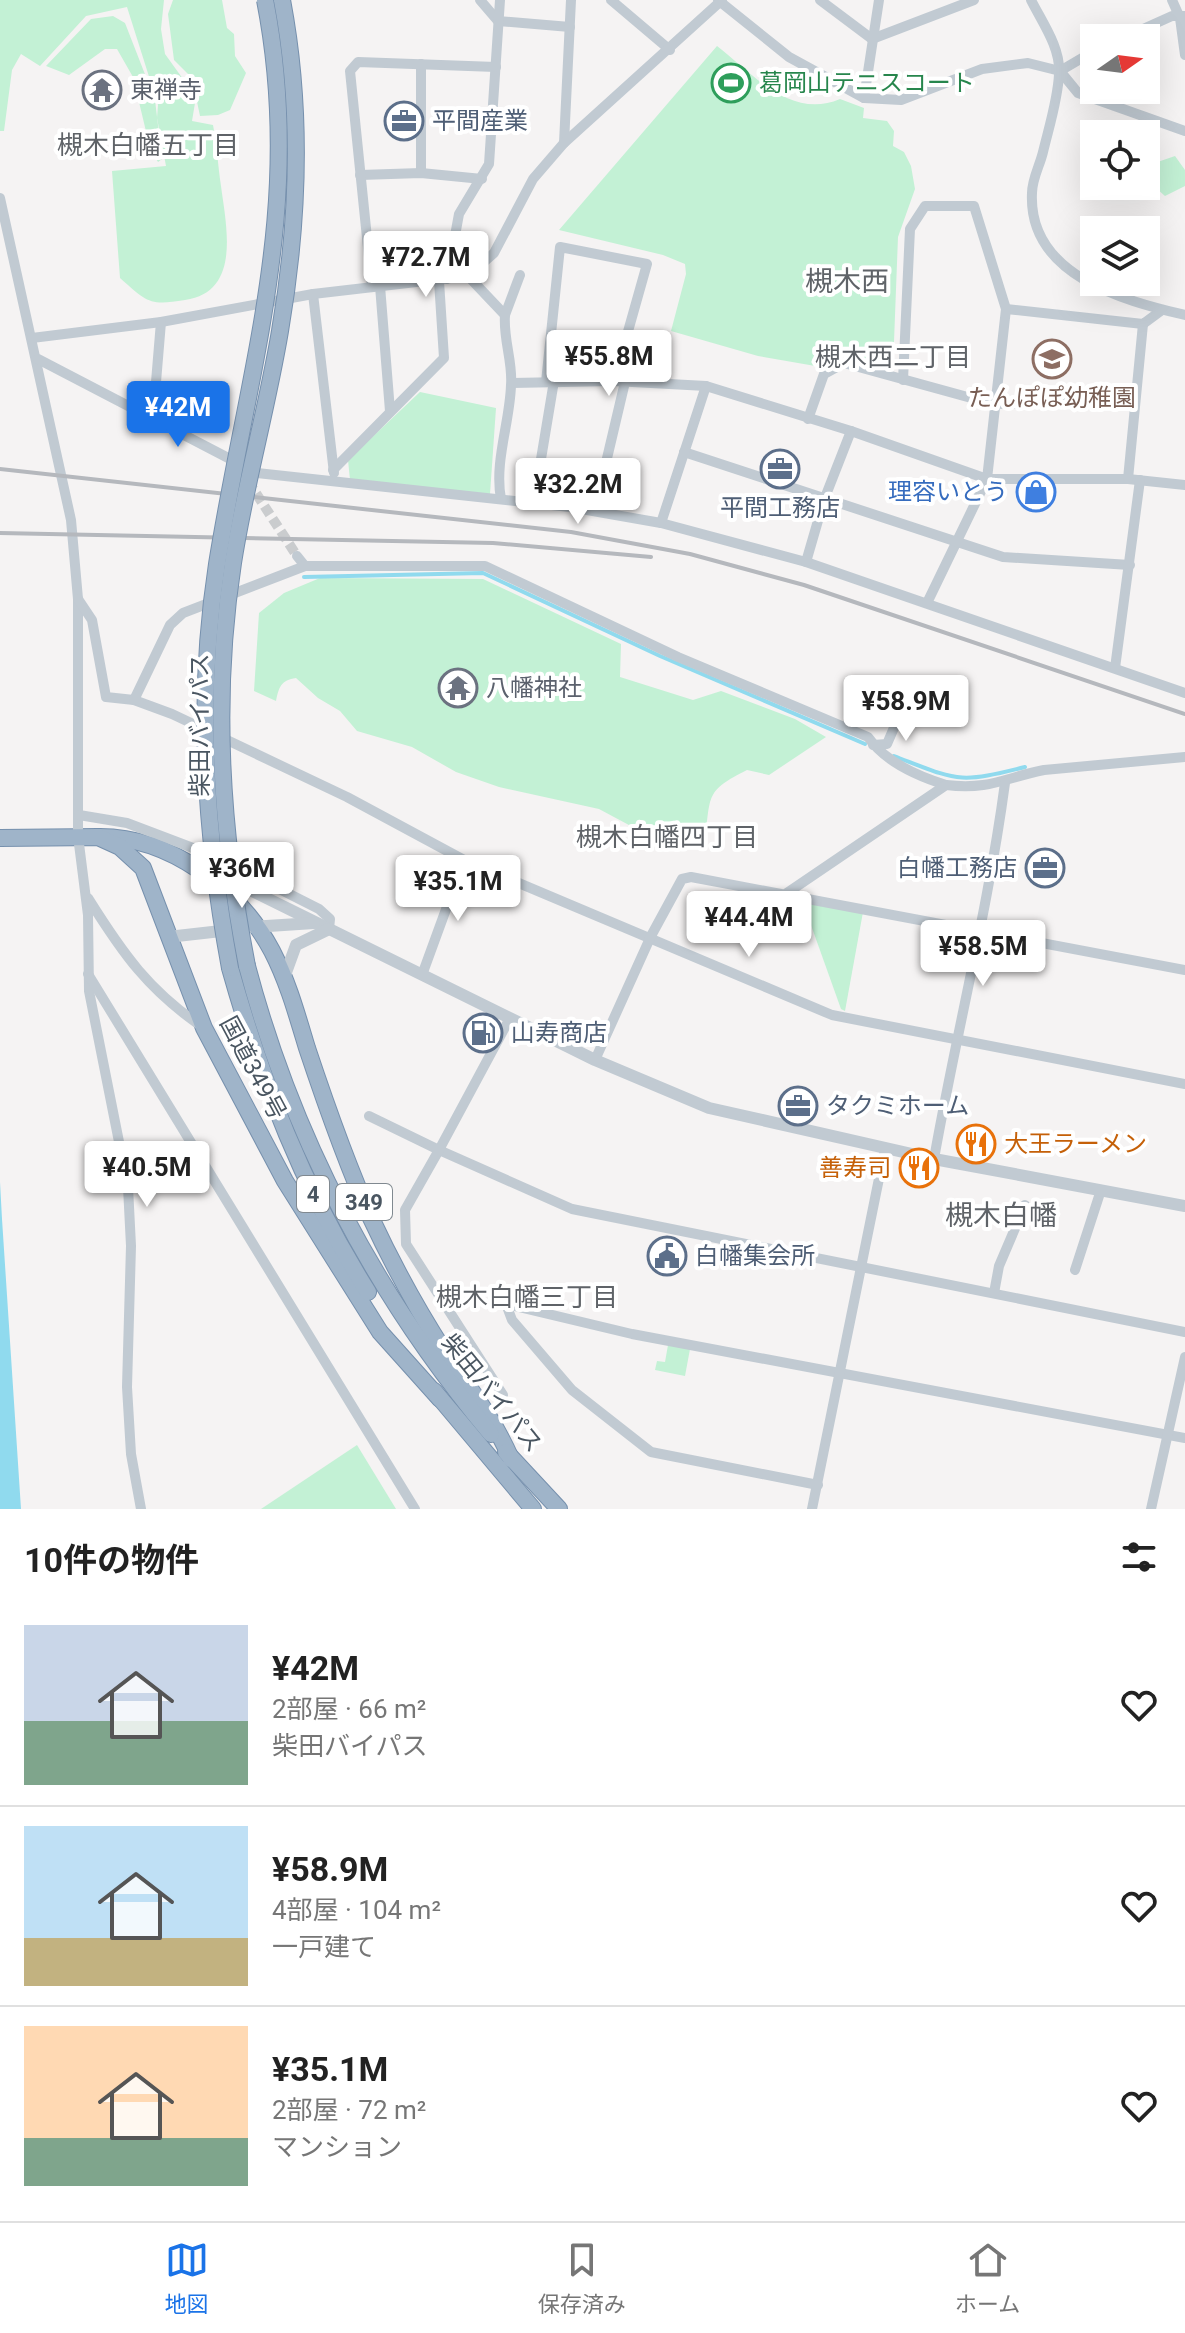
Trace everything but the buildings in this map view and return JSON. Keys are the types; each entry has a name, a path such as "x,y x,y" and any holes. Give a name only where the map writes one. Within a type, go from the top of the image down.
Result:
{"highway":[{"name":"柴田バイパス","path":"265,0 279,85 278,220 263,330 217,564 205,693 207,820 262,1074 285,1135 323,1214 398,1339 440,1399 533,1509"},
{"name":"柴田バイパス","path":"282,0 297,99 295,207 280,331 233,562 221,690 224,822 239,967 295,1114 339,1210 408,1327 511,1459 559,1509"},
{"name":"国道349号","path":"0,838 98,837 120,847 143,868 204,1028 285,1181 380,1332 440,1399"},
{"name":"349","path":"98,837 142,841 188,863 235,900 257,927 284,978 346,1160 371,1219 443,1349 497,1426 511,1459"}],"street":[{"path":"480,0 498,21 570,27"},
{"path":"333,470 444,358 443,280 459,214 489,164 500,0"},
{"path":"564,143 571,0"},
{"path":"611,0 670,50"},
{"path":"820,0 872,39"},
{"path":"864,98 879,0"},
{"path":"872,39 974,0"},
{"path":"1031,0 1053,43 1060,71 1078,93 1185,131"},
{"path":"1172,0 1183,17 1185,55"},
{"path":"32,338 161,322 313,294 468,276 494,253 533,179 564,143 670,50 720,1 789,57 864,98 901,100 982,69 1028,63 1060,71 1080,59"},
{"path":"1154,24 1172,16 1183,17"},
{"path":"390,411 350,71 358,62 496,67"},
{"path":"421,64 421,173"},
{"path":"1060,71 1032,191 1037,230 1050,251 1077,279 1162,310 1185,315"},
{"path":"360,175 421,173 482,179"},
{"path":"0,198 38,359 71,520 78,599 78,836 85,893 87,972 128,1187 131,1246 127,1387 131,1454 141,1509"},
{"path":"903,380 910,229 925,206 974,206 1006,309 987,479 927,603"},
{"path":"539,471 550,382 560,247 647,264 620,382 604,471"},
{"path":"501,499 504,434 512,383 504,335 505,315 520,275"},
{"path":"468,276 505,315"},
{"path":"313,294 336,483"},
{"path":"1006,309 1143,324 1162,310"},
{"path":"153,418 161,322"},
{"path":"1115,668 1130,565 1135,401 1143,324"},
{"path":"38,359 183,431 240,467 257,473 501,499 661,523 806,562 1185,693"},
{"path":"808,419 824,374 844,363 993,404 1135,401"},
{"path":"512,383 620,382 706,386 851,431 987,479 1134,479 1185,485"},
{"path":"661,523 706,386"},
{"path":"806,562 824,500 851,431"},
{"path":"684,452 1003,557 1130,565"},
{"path":"240,467 246,479"},
{"path":"297,556 305,566"},
{"path":"134,700 170,625 183,613 305,566 485,566 678,657 868,737 879,754 928,780 946,785 968,787 1044,770 1185,757"},
{"path":"78,599 92,620 106,697 134,700 347,797 464,860 651,936 832,1015 888,1023 955,1041 1185,1084"},
{"path":"873,745 887,744 905,702 937,712"},
{"path":"934,1159 1008,777"},
{"path":"787,893 946,785"},
{"path":"79,815 127,823 198,848 319,909 330,919 296,945 284,978"},
{"path":"422,975 464,860"},
{"path":"188,863 595,1060 709,1108 885,1149 1185,1206"},
{"path":"595,1060 651,936 682,879 700,877 1185,970"},
{"path":"85,893 139,975 166,1002 204,1028"},
{"path":"168,937 257,927 323,926"},
{"path":"87,972 415,1509"},
{"path":"503,1395 406,1244 405,1210 510,1018"},
{"path":"369,1116 572,1209 1185,1332"},
{"path":"812,1509 885,1149"},
{"path":"1075,1270 1101,1190"},
{"path":"994,1293 999,1266 1025,1205"},
{"path":"818,1485 651,1452 572,1390 512,1320 506,1304 632,1334 655,1335 1185,1438"},
{"path":"1151,1509 1185,1357"}],"green space":[{"path":"0,0 164,0 161,29 165,54 196,97 192,121 213,125 216,141 226,219 226,255 223,271 215,284 203,294 185,300 156,302 143,297 120,278 112,171 166,166 157,118 158,105 127,7 86,16 40,66 21,54 12,70 4,131 0,131"},
{"path":"173,0 222,0 227,28 234,34 235,56 246,73 230,110 218,115 200,116 192,78 174,60 168,14"},
{"path":"113,16 125,23 155,100 162,159 158,162 150,148 133,77 117,49 105,49 69,75 46,66 91,19"},
{"path":"717,46 759,81 789,99 805,104 822,104 840,99 864,108 863,118 887,121 894,131 893,146 904,152 911,166 915,189 898,237 893,368 880,367 842,353 821,367 758,356 671,331 686,274 685,264 663,255 559,230"},
{"path":"1175,156 1185,170 1185,186 1165,196 1160,192 1160,161"},
{"path":"420,392 496,408 490,494 350,480 348,460"},
{"path":"320,578 483,579 621,644 620,677 693,700 721,691 795,719 826,737 769,775 747,770 724,783 712,796 705,839 670,847 599,809 499,787 456,772 412,747 357,731 340,711 318,698 296,678 282,685 276,701 254,691 259,613 284,593"},
{"path":"802,900 863,912 845,1011 841,1009"},
{"path":"668,1345 690,1349 685,1376 655,1370 657,1361 665,1362"},
{"path":"357,1445 396,1509 261,1509"}],"water":[{"path":"0,1182 2,1219 21,1509 0,1509"}],"waterway":[{"path":"304,577 483,573 660,656 865,744"},
{"path":"894,756 932,771 958,777 985,776 1025,767"}],"tunnel":[{"path":"248,481 297,556"}],"railway":[{"path":"0,469 571,532 690,554 804,585 1185,714"},
{"path":"0,533 493,543 651,557"}],"place":[{"name":"葛岡山テニスコート","path":"731,83"},
{"name":"東禅寺","path":"102,90"},
{"name":"平間産業","path":"404,121"},
{"name":"たんぽぽ幼稚園","path":"1052,359"},
{"name":"平間工務店","path":"780,469"},
{"name":"理容いとう","path":"1036,492"},
{"name":"八幡神社","path":"458,688"},
{"name":"白幡工務店","path":"1045,868"},
{"name":"山寿商店","path":"483,1033"},
{"name":"タクミホーム","path":"798,1106"},
{"name":"大王ラーメン","path":"976,1144"},
{"name":"善寿司","path":"919,1168"},
{"name":"白幡集会所","path":"667,1256"}],"district":[{"name":"槻木白幡五丁目","path":"148,145"},
{"name":"槻木西","path":"847,281"},
{"name":"槻木西二丁目","path":"893,357"},
{"name":"槻木白幡四丁目","path":"667,837"},
{"name":"槻木白幡","path":"1001,1215"},
{"name":"槻木白幡三丁目","path":"527,1297"}]}
